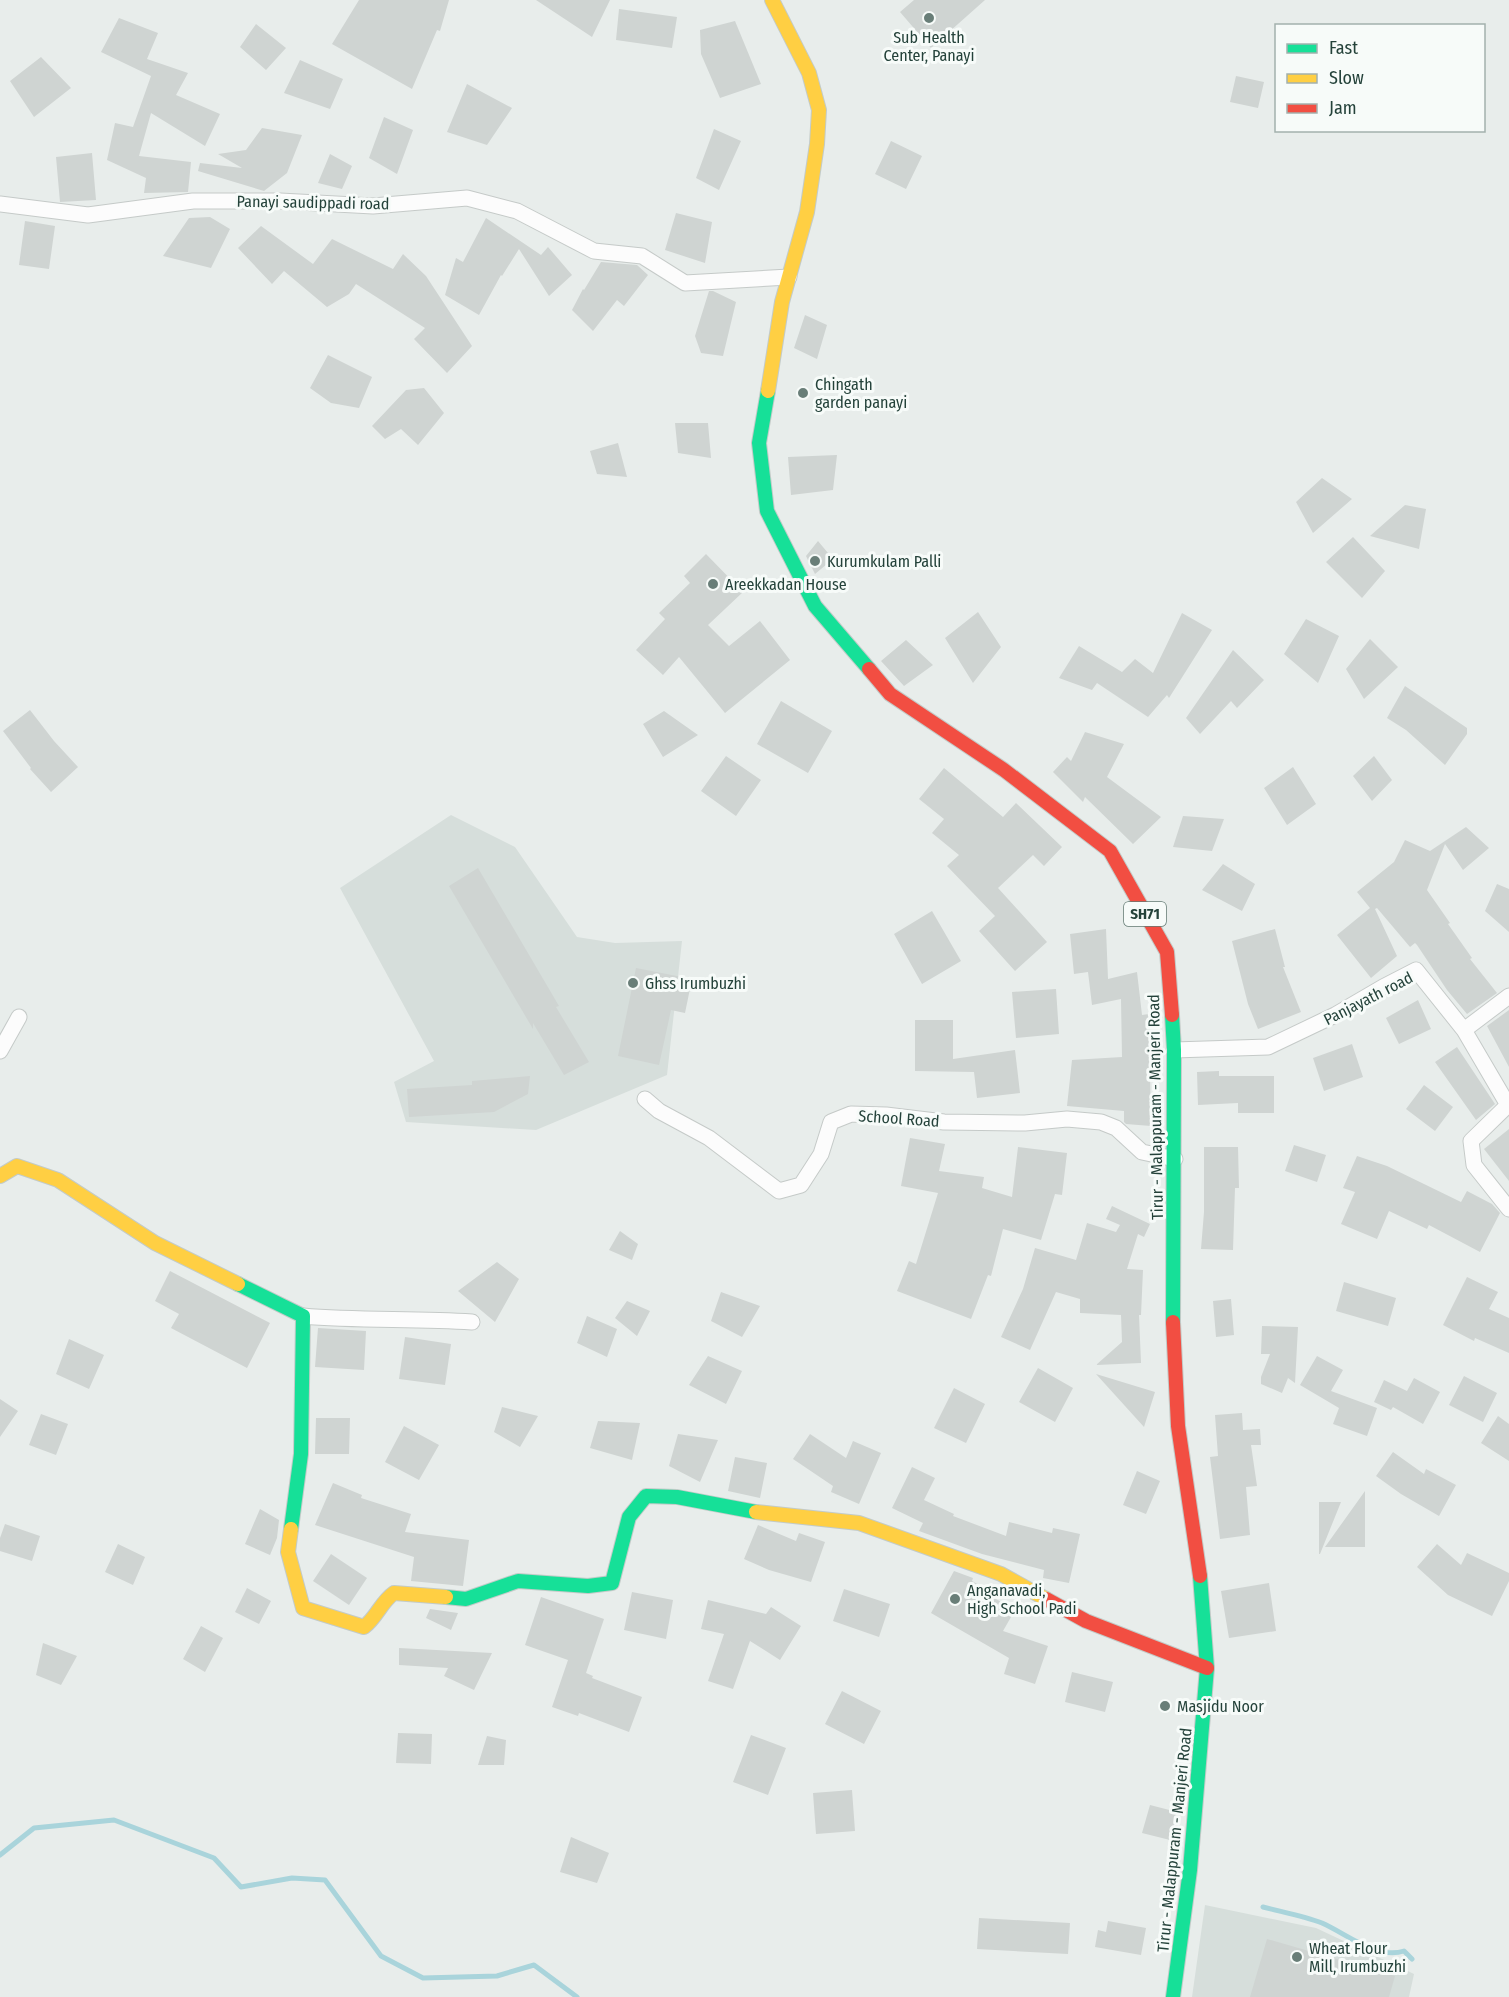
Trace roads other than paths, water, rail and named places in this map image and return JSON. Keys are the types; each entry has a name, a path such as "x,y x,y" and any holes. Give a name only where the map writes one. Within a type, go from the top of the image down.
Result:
{"main road":[{"name":"Tirur - Malappuram - Manjeri Road","path":"772,0 809,73 819,110 817,144 807,212 780,313 759,442 767,512 815,606 890,694 1004,770 1110,851 1167,952 1174,1050 1173,1346 1178,1426 1199,1562 1207,1668 1190,1870 1173,1997"},
{"path":"0,1176 17,1166 58,1180 155,1243 303,1316 301,1454 288,1552 303,1608 364,1627 372,1622 384,1599 394,1593 466,1599 518,1581 588,1586 612,1583 629,1517 646,1496 677,1497 740,1510 859,1522 1001,1574 1086,1621 1207,1668"}],"street":[{"name":"Panayi saudippadi road","path":"0,204 88,215 193,201 280,201 373,206 467,198 517,211 594,251 642,256 685,283 789,277"},
{"name":"Panjayath road","path":"1174,1050 1268,1047 1335,1015 1416,970 1464,1030 1508,1105 1471,1141 1474,1165 1509,1209"},
{"path":"1464,1030 1509,996"},
{"path":"0,1051 19,1017"},
{"name":"School Road","path":"645,1099 659,1111 709,1138 779,1191 801,1185 821,1154 831,1122 851,1114 886,1115 944,1122 1025,1122 1067,1119 1101,1122 1116,1128 1142,1152 1175,1159"},
{"path":"303,1316 472,1322"}],"waterway":[{"path":"0,1855 34,1828 114,1820 214,1858 241,1887 292,1878 325,1880 381,1956 423,1978 497,1976 534,1965 577,1997"},
{"path":"1263,1907 1322,1923 1373,1949 1394,1953 1404,1951 1412,1959"}],"place":[{"name":"Sub Health Center, Panayi","path":"929,18"},
{"name":"Chingath garden panayi","path":"803,393"},
{"name":"Kurumkulam Palli","path":"815,561"},
{"name":"Areekkadan House","path":"713,584"},
{"name":"Ghss Irumbuzhi","path":"633,983"},
{"name":"Anganavadi, High School Padi","path":"955,1599"},
{"name":"Masjidu Noor","path":"1165,1706"},
{"name":"Wheat Flour Mill, Irumbuzhi","path":"1297,1957"}]}
